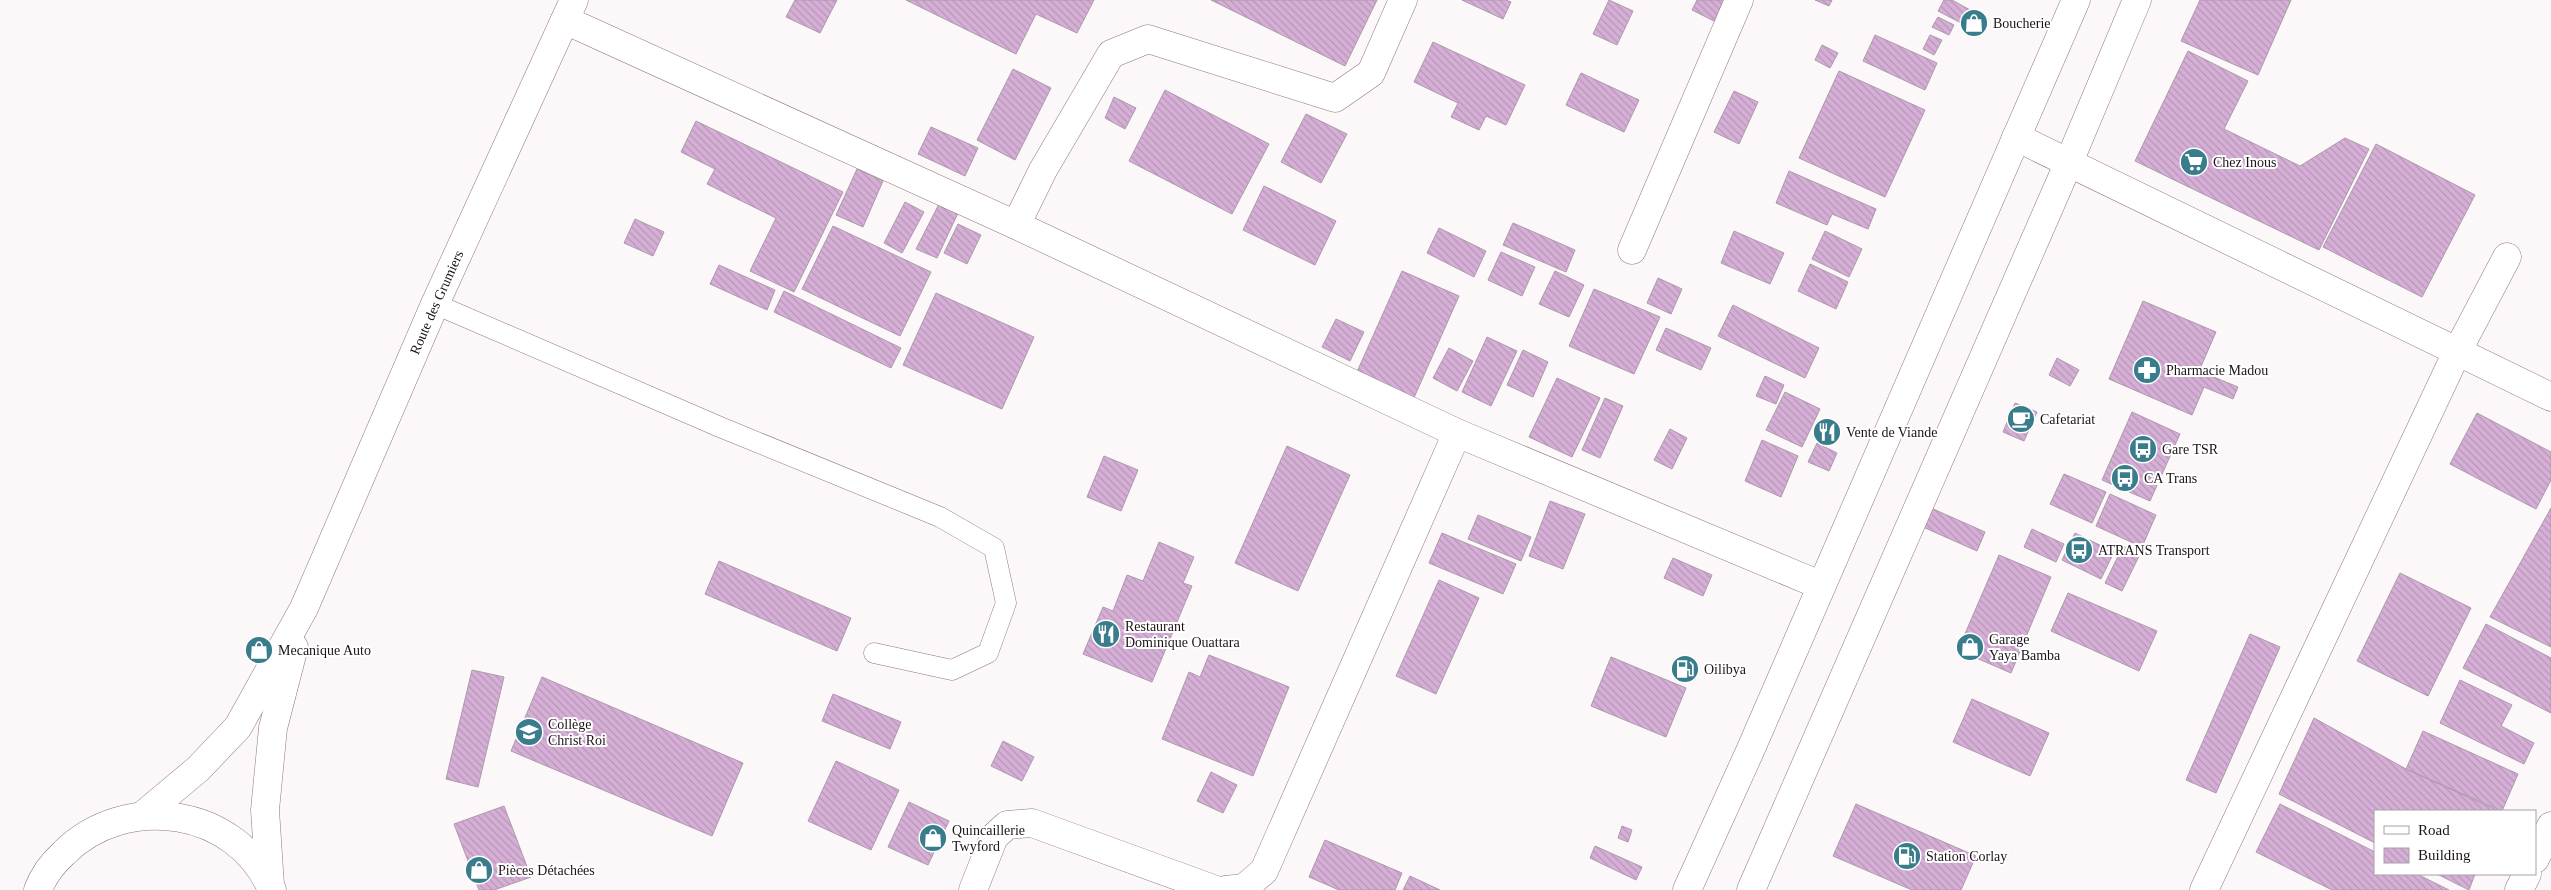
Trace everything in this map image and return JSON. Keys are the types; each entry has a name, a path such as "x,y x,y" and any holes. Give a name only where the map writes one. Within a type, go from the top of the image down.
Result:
{"street":[{"path":"1016,225 1043,170 1111,54 1148,40 1335,98 1371,73 1403,0"},
{"path":"1632,250 1739,0"},
{"path":"1687,890 1750,751 1820,585 2076,0"},
{"path":"1751,890 2069,162 2137,0"},
{"path":"570,10 1016,225 1457,433 1820,585"},
{"name":"Route des Grumiers","path":"304,608 435,304 570,10"},
{"path":"2016,137 2551,397"},
{"path":"2204,890 2457,352 2507,257"},
{"path":"1226,890 1244,888 1264,871 1457,433"},
{"path":"143,815 198,769 238,727 304,608"},
{"path":"271,888 265,810 273,728 304,608"},
{"path":"38,890 55,862 73,844 94,829 118,819 143,815 170,815 195,820 218,831 239,846 257,865 271,888"},
{"path":"973,890 994,837 1007,825 1032,822 1216,890"},
{"path":"2536,857 2551,826"},
{"path":"2519,890 2526,875"}],"lane":[{"path":"435,304 720,427 940,517 994,548 1006,602 988,653 952,670 874,653"}],"building":[{"path":"795,0 837,0 820,33 786,17"},
{"path":"906,0 1094,0 1077,33 1036,14 1016,54"},
{"path":"1211,0 1377,0 1345,66"},
{"path":"1462,0 1506,0 1511,2 1503,19"},
{"path":"1609,0 1633,11 1617,45 1593,34"},
{"path":"1697,0 1725,0 1714,21 1692,10"},
{"path":"1815,0 1832,0 1829,6"},
{"path":"1944,0 1952,0 1972,11 1965,25 1938,11"},
{"path":"2200,0 2291,0 2258,75 2181,41"},
{"path":"1938,17 1954,25 1949,35 1932,27"},
{"path":"1875,35 1937,63 1925,90 1863,61"},
{"path":"1930,35 1942,40 1934,55 1923,49"},
{"path":"1433,42 1525,85 1506,125 1486,116 1479,130 1451,117 1458,103 1414,82"},
{"path":"1822,45 1838,53 1830,68 1815,60"},
{"path":"2188,51 2248,81 2224,129 2300,166 2345,138 2369,149 2319,250 2135,161"},
{"path":"1013,69 1051,88 1015,160 977,140"},
{"path":"1839,71 1925,110 1885,197 1799,158"},
{"path":"1581,73 1639,100 1624,132 1566,105"},
{"path":"1165,90 1269,144 1232,214 1129,161"},
{"path":"1734,91 1758,102 1739,144 1714,132"},
{"path":"1114,97 1136,108 1125,129 1105,118"},
{"path":"1306,114 1347,134 1321,183 1281,162"},
{"path":"696,121 843,192 794,292 750,271 776,218 707,184 715,169 681,152"},
{"path":"931,127 978,148 965,176 918,154"},
{"path":"2376,144 2475,195 2422,297 2323,247"},
{"path":"857,169 883,181 863,227 836,215"},
{"path":"1789,171 1876,209 1868,229 1832,214 1827,225 1776,203"},
{"path":"1264,186 1336,221 1315,265 1243,230"},
{"path":"905,202 924,212 902,253 884,243"},
{"path":"940,202 959,211 937,258 916,249"},
{"path":"635,219 664,232 653,256 624,243"},
{"path":"1513,223 1575,250 1566,272 1503,245"},
{"path":"958,224 981,235 967,264 944,253"},
{"path":"833,226 931,272 900,336 802,289"},
{"path":"1439,228 1486,251 1474,277 1427,253"},
{"path":"1734,231 1784,253 1770,284 1721,263"},
{"path":"1825,231 1862,249 1849,277 1812,259"},
{"path":"1501,252 1535,267 1522,296 1488,280"},
{"path":"1810,264 1848,282 1836,309 1798,291"},
{"path":"719,265 775,290 767,310 710,284"},
{"path":"1402,271 1459,296 1413,400 1356,374"},
{"path":"1555,271 1584,285 1569,317 1539,304"},
{"path":"1658,278 1682,289 1671,314 1647,303"},
{"path":"1594,289 1660,317 1634,374 1569,346"},
{"path":"784,291 901,348 891,368 774,312"},
{"path":"936,293 1034,337 1002,409 903,365"},
{"path":"2143,301 2216,332 2199,371 2238,387 2233,399 2204,387 2192,415 2109,379"},
{"path":"1733,305 1819,348 1805,378 1718,336"},
{"path":"1336,319 1364,332 1350,361 1322,347"},
{"path":"1666,328 1711,348 1701,370 1656,350"},
{"path":"1487,337 1517,351 1491,406 1462,392"},
{"path":"1449,348 1473,361 1457,391 1433,378"},
{"path":"1523,350 1548,362 1533,397 1507,385"},
{"path":"2057,358 2079,370 2070,386 2049,375"},
{"path":"1765,376 1784,385 1776,404 1756,396"},
{"path":"1557,378 1600,398 1572,457 1529,437"},
{"path":"1785,392 1820,409 1802,447 1766,430"},
{"path":"1605,398 1623,406 1600,458 1582,450"},
{"path":"2015,403 2037,412 2024,441 2003,432"},
{"path":"2132,412 2180,434 2150,501 2102,480"},
{"path":"2477,413 2551,452 2551,480 2536,509 2450,464"},
{"path":"1670,429 1687,438 1672,469 1654,460"},
{"path":"1762,440 1798,456 1781,497 1745,481"},
{"path":"1817,443 1837,453 1829,471 1808,462"},
{"path":"1287,446 1350,475 1298,591 1235,563"},
{"path":"1104,456 1138,470 1121,511 1087,497"},
{"path":"2064,474 2106,492 2092,523 2050,504"},
{"path":"2110,494 2156,515 2142,547 2096,526"},
{"path":"1550,501 1585,514 1563,569 1529,556"},
{"path":"1931,508 1985,532 1977,551 1923,527"},
{"path":"2551,508 2551,647 2490,617"},
{"path":"1478,515 1531,537 1521,561 1468,539"},
{"path":"2032,529 2064,544 2056,562 2024,547"},
{"path":"1442,533 1516,564 1503,594 1429,563"},
{"path":"2075,533 2114,552 2101,579 2062,560"},
{"path":"1159,542 1194,557 1183,583 1192,586 1152,682 1083,654 1103,607 1113,611 1127,575 1143,581"},
{"path":"2123,546 2140,554 2122,591 2105,583"},
{"path":"1999,555 2051,577 2011,673 1958,650"},
{"path":"1673,558 1712,575 1703,596 1664,578"},
{"path":"719,561 851,618 837,651 705,594"},
{"path":"2400,573 2471,608 2428,696 2357,661"},
{"path":"1439,580 1479,598 1436,694 1396,676"},
{"path":"2068,593 2157,631 2139,671 2051,631"},
{"path":"2486,624 2551,658 2551,713 2463,668"},
{"path":"2250,634 2280,647 2216,793 2186,780"},
{"path":"1209,655 1289,687 1253,776 1162,739 1189,672 1200,677"},
{"path":"1611,657 1686,688 1666,737 1591,706"},
{"path":"472,670 504,677 478,787 446,779"},
{"path":"542,677 743,763 712,836 511,751"},
{"path":"2460,680 2512,705 2501,726 2534,743 2524,764 2440,723"},
{"path":"833,694 901,722 890,749 822,721"},
{"path":"1972,699 2049,733 2030,776 1953,742"},
{"path":"2314,718 2406,769 2497,810 2374,810 2374,842 2279,794"},
{"path":"2423,731 2518,774 2502,810 2500,810 2406,769"},
{"path":"1003,741 1034,757 1022,781 991,766"},
{"path":"836,761 899,790 871,850 808,821"},
{"path":"1211,772 1237,785 1223,813 1197,801"},
{"path":"909,802 949,821 928,865 888,847"},
{"path":"1856,804 1976,856 1961,890 1912,890 1833,856"},
{"path":"2280,804 2374,851 2374,875 2419,875 2449,890 2332,890 2256,852"},
{"path":"504,806 531,877 494,890 479,890 454,824"},
{"path":"1622,826 1632,830 1628,842 1618,838"},
{"path":"1325,840 1402,873 1395,890 1339,890 1309,877"},
{"path":"1595,846 1642,867 1636,880 1590,858"},
{"path":"2439,875 2475,875 2469,890"},
{"path":"1410,876 1440,890 1403,890"}],"place":[{"name":"Boucherie","path":"1974,23"},
{"name":"Chez Inous","path":"2194,162"},
{"name":"Pharmacie Madou","path":"2147,370"},
{"name":"Cafetariat","path":"2021,419"},
{"name":"Vente de Viande","path":"1827,432"},
{"name":"Gare TSR","path":"2143,449"},
{"name":"CA Trans","path":"2125,478"},
{"name":"ATRANS Transport","path":"2079,550"},
{"name":"Restaurant Dominique Ouattara","path":"1106,634"},
{"name":"Garage Yaya Bamba","path":"1970,647"},
{"name":"Mecanique Auto","path":"259,650"},
{"name":"Oilibya","path":"1685,669"},
{"name":"Collège Christ Roi","path":"529,732"},
{"name":"Quincaillerie Twyford","path":"933,838"},
{"name":"Station Corlay","path":"1907,856"},
{"name":"Pièces Détachées","path":"479,870"}]}
